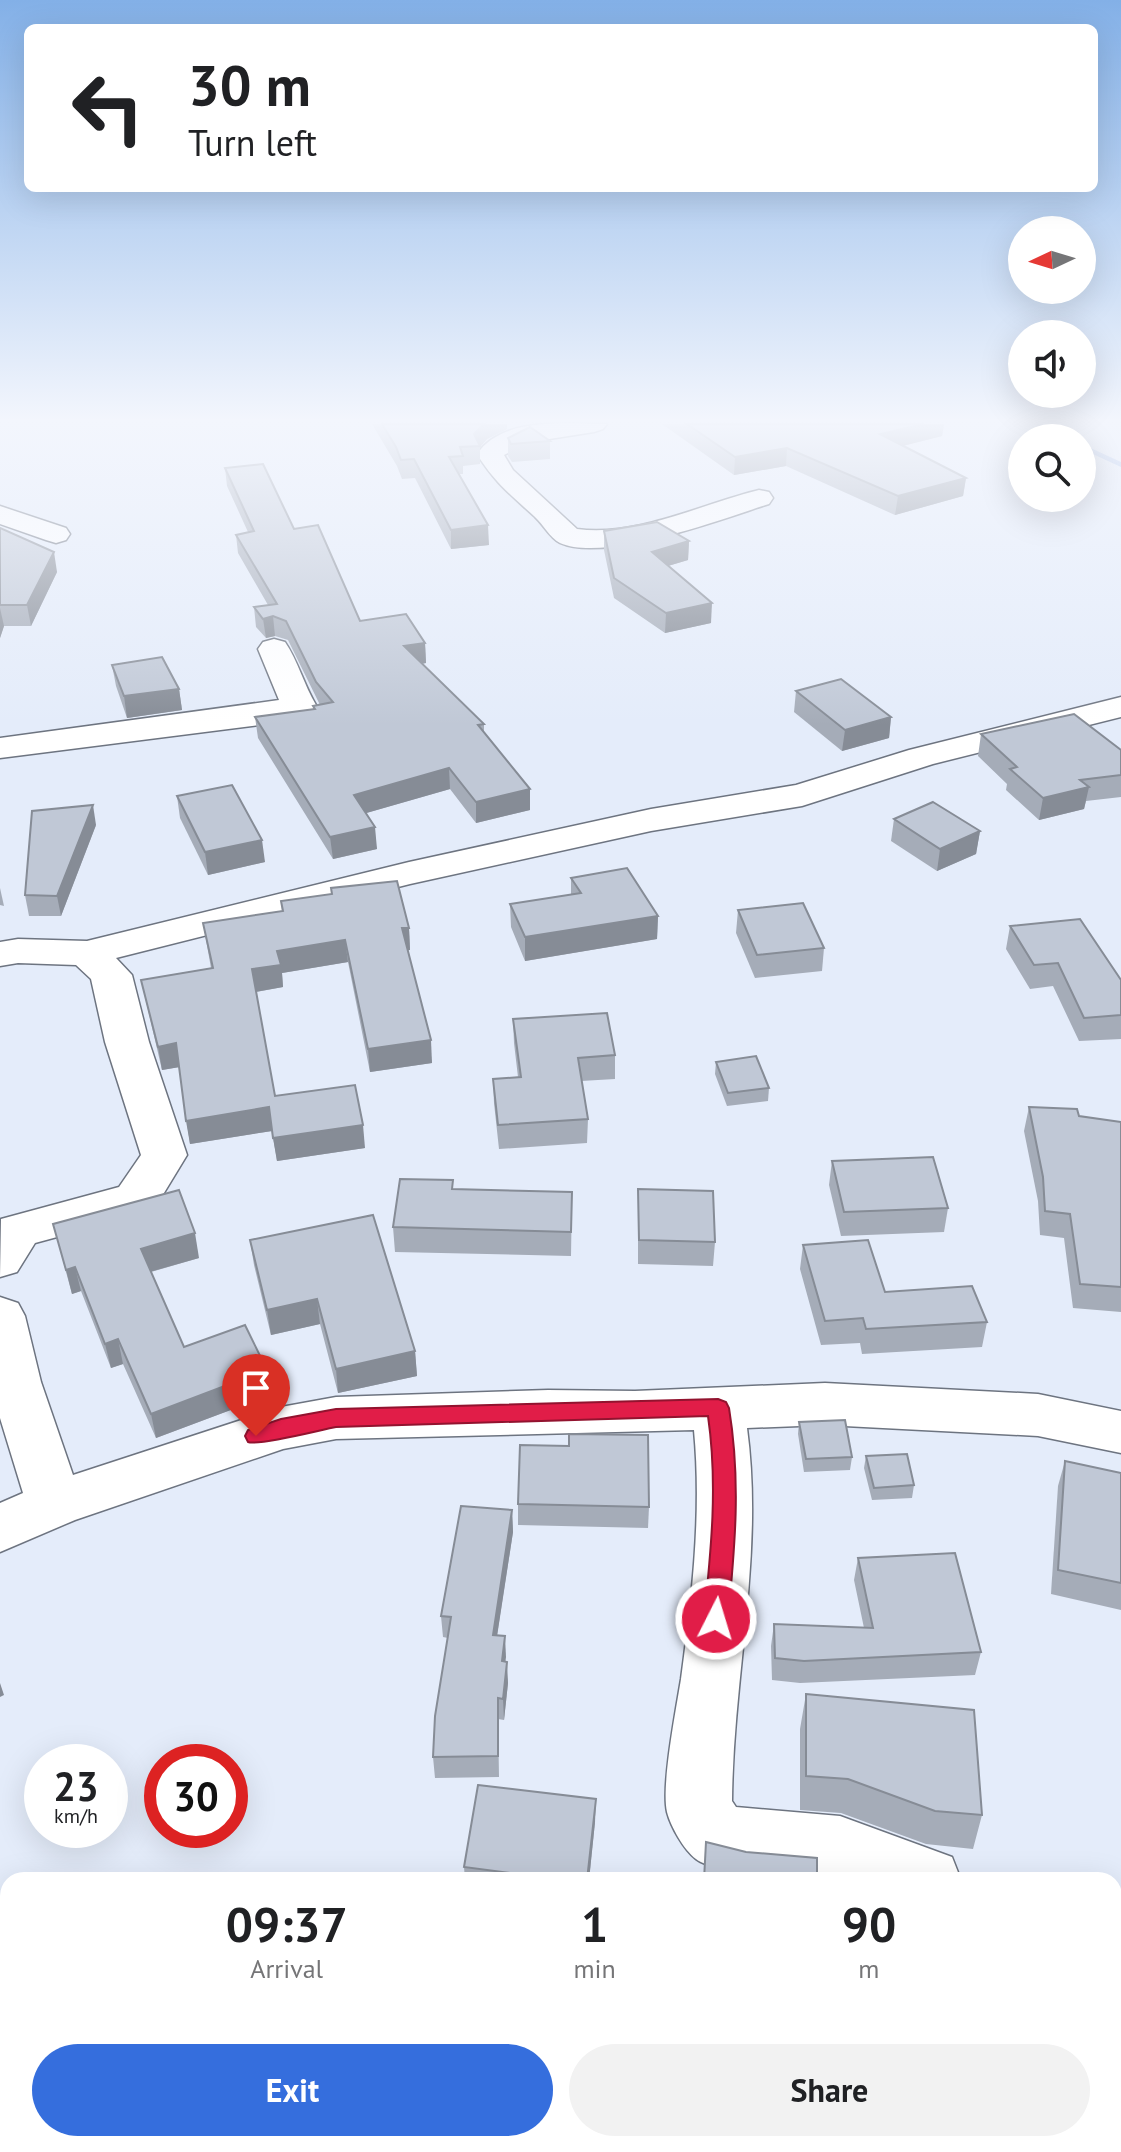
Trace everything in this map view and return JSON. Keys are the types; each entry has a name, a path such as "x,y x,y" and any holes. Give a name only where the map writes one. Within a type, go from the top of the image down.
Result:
{"street":[{"path":"29,524 56,534"},
{"path":"557,524 568,536 598,540 666,524"},
{"path":"0,748 267,714 299,705 287,685 274,649"},
{"path":"0,954 87,953 409,873 651,820 802,795 921,757 1121,707"},
{"path":"0,1259 18,1231 136,1199 164,1155 127,1042 111,975 87,953"},
{"path":"0,1316 15,1382 55,1504"},
{"path":"0,1528 55,1504 281,1428 336,1418 825,1404 1038,1415 1121,1432"},
{"path":"718,1408 725,1453 726,1513 700,1771 699,1811 719,1837 840,1848 906,1872"}],"building":[{"path":"251,524 292,524 294,529 318,525 360,621 406,614 425,643 404,646 484,724 478,725 530,789 476,802 449,768 354,795 375,827 330,837 255,717 315,709 313,706 333,702 316,682 286,621 273,616 263,619 254,607 277,604 236,535 254,531"},
{"path":"448,524 488,525 451,530"},
{"path":"661,524 689,541 652,552 712,603 666,613 614,578 604,531"},
{"path":"0,528 54,552 27,605 0,605"},
{"path":"162,657 179,689 124,696 112,665"},
{"path":"841,679 891,717 845,730 796,691"},
{"path":"1074,714 1121,750 1121,775 1080,780 1089,787 1043,798 1010,769 1017,767 981,734"},
{"path":"232,785 262,840 205,852 177,796"},
{"path":"933,802 980,831 940,849 894,819"},
{"path":"93,805 57,896 25,895 32,811"},
{"path":"627,868 658,916 525,937 510,904 581,893 571,878"},
{"path":"397,881 409,928 402,928 431,1040 368,1049 345,940 277,951 281,965 252,969 275,1096 355,1085 363,1125 273,1138 269,1107 186,1121 176,1043 158,1047 141,980 213,968 203,923 283,911 281,901 332,894 331,888"},
{"path":"803,903 824,948 757,955 738,910"},
{"path":"1080,919 1121,980 1121,1015 1084,1018 1058,963 1034,965 1010,926"},
{"path":"607,1013 615,1055 578,1058 588,1119 498,1125 493,1079 521,1077 513,1019"},
{"path":"756,1056 769,1088 728,1093 716,1062"},
{"path":"1029,1107 1077,1109 1079,1116 1121,1122 1121,1287 1080,1284 1070,1214 1045,1211 1043,1177"},
{"path":"933,1157 948,1208 844,1212 832,1161"},
{"path":"400,1179 453,1180 452,1189 572,1192 571,1232 393,1227"},
{"path":"638,1189 713,1191 715,1242 639,1240"},
{"path":"179,1190 195,1233 141,1249 184,1347 245,1325 267,1370 151,1414 118,1339 105,1344 75,1267 66,1270 53,1224"},
{"path":"373,1215 415,1351 336,1369 317,1299 267,1310 250,1240"},
{"path":"868,1240 885,1292 972,1286 987,1322 866,1329 863,1318 825,1321 803,1245"},
{"path":"845,1420 852,1457 806,1459 799,1422"},
{"path":"569,1434 648,1435 649,1507 518,1504 520,1445 569,1446"},
{"path":"907,1454 914,1485 874,1488 866,1456"},
{"path":"1065,1461 1121,1473 1121,1583 1058,1570"},
{"path":"461,1506 512,1510 493,1635 505,1636 502,1661 507,1662 503,1699 498,1698 498,1756 433,1757 435,1716 451,1617 441,1616"},
{"path":"955,1553 981,1652 804,1661 775,1658 774,1624 873,1628 858,1558"},
{"path":"806,1694 974,1710 982,1815 935,1811 848,1779 806,1776"},
{"path":"478,1785 596,1799 588,1872 503,1872 464,1867"},
{"path":"706,1842 746,1852 817,1858 817,1872 704,1872"}],"route":[{"path":"256,1436 336,1418 718,1408 725,1453 726,1513 716,1619"}]}
